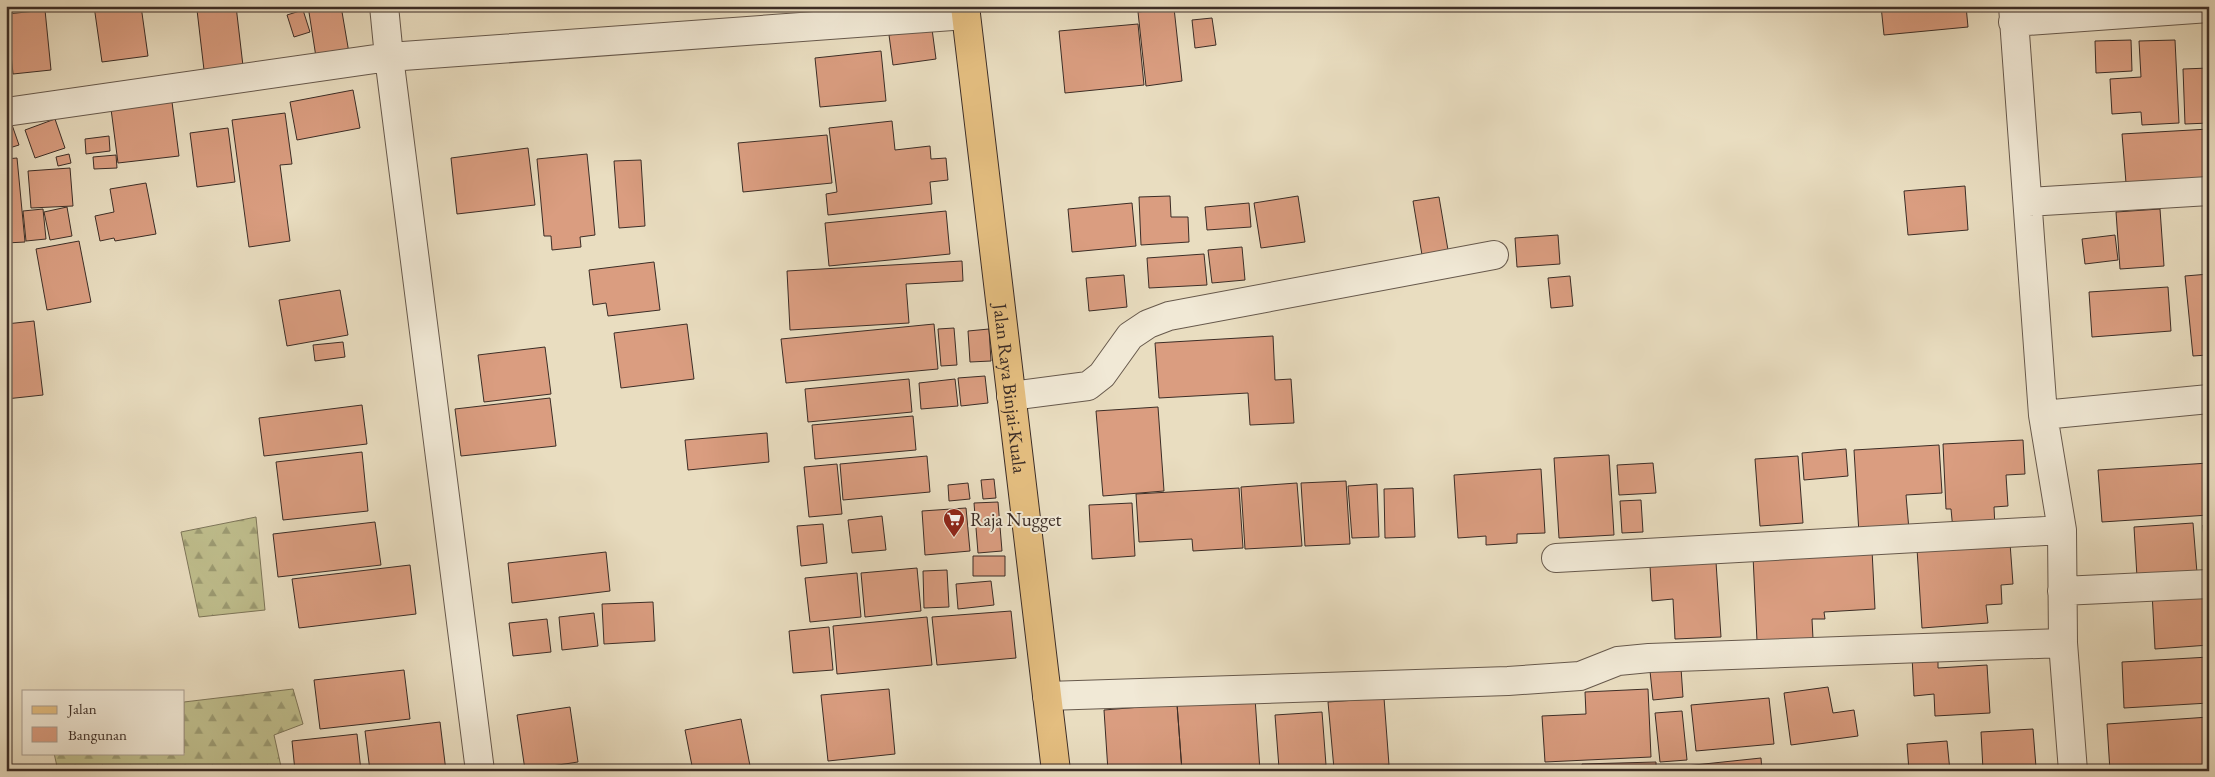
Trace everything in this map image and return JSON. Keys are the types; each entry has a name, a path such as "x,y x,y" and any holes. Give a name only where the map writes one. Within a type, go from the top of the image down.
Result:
{"main road":[{"name":"Jalan Raya Binjai-Kuala","path":"966,11 1056,771"}],"street":[{"path":"384,6 480,771"},
{"path":"2073,771 2063,643 2062,530 2043,415 2013,14 2209,8"},
{"path":"6,112 389,57 966,11"},
{"path":"2028,202 2209,191"},
{"path":"1011,396 1088,386 1102,375 1118,350 1130,336 1148,324 1169,316 1494,255"},
{"path":"2043,415 2209,399"},
{"path":"1556,558 2062,530"},
{"path":"2062,591 2209,584"},
{"path":"1047,696 1508,681 1580,676 1618,661 1649,658 2063,643"}],"green space":[{"path":"256,517 265,610 199,617 181,532"},
{"path":"293,689 303,724 274,735 282,771 58,771 54,754 185,754 185,702"}],"building":[{"path":"94,6 141,6 148,56 102,62"},
{"path":"236,6 243,66 204,70 197,10"},
{"path":"308,6 341,6 349,53 316,57"},
{"path":"1881,6 1966,6 1968,27 1884,35"},
{"path":"1174,8 1182,81 1146,86 1138,12"},
{"path":"45,10 51,70 13,74 7,14"},
{"path":"303,10 310,32 294,37 287,15"},
{"path":"1212,18 1216,45 1195,48 1192,20"},
{"path":"1138,24 1144,85 1065,93 1059,31"},
{"path":"932,29 936,59 893,65 889,35"},
{"path":"2131,40 2132,71 2096,73 2095,41"},
{"path":"2175,40 2179,123 2142,125 2141,112 2112,114 2110,79 2141,77 2139,41"},
{"path":"881,51 886,101 820,107 815,58"},
{"path":"2209,68 2209,123 2185,124 2183,69"},
{"path":"353,90 360,128 297,140 290,102"},
{"path":"172,102 179,156 118,163 111,109"},
{"path":"285,113 292,164 280,165 290,241 249,247 232,120"},
{"path":"55,119 65,148 35,158 25,130"},
{"path":"892,121 895,150 930,146 931,159 946,158 948,180 930,182 932,204 828,215 826,194 837,192 829,128"},
{"path":"11,122 19,145 6,149 6,124"},
{"path":"228,128 235,182 197,187 190,133"},
{"path":"2209,129 2209,178 2126,183 2122,134"},
{"path":"827,135 832,183 743,192 738,143"},
{"path":"109,136 110,151 86,154 85,139"},
{"path":"528,148 535,205 457,214 451,158"},
{"path":"69,154 71,163 58,166 56,157"},
{"path":"587,154 595,235 580,237 581,247 552,250 551,236 544,236 537,159"},
{"path":"116,155 117,168 94,169 93,157"},
{"path":"17,158 25,242 6,243 6,159"},
{"path":"641,160 645,226 619,228 614,161"},
{"path":"70,168 73,206 31,208 28,171"},
{"path":"146,183 156,234 115,241 114,238 100,241 95,216 114,212 110,189"},
{"path":"1965,186 1968,230 1908,235 1904,191"},
{"path":"1170,196 1171,217 1188,217 1189,242 1141,245 1139,197"},
{"path":"1298,196 1305,242 1261,248 1254,203"},
{"path":"1439,197 1448,250 1422,255 1413,201"},
{"path":"1132,203 1136,246 1072,252 1068,209"},
{"path":"1249,203 1251,227 1207,230 1205,207"},
{"path":"67,207 72,236 50,240 44,212"},
{"path":"43,209 46,239 26,241 23,211"},
{"path":"2160,209 2164,266 2120,269 2116,212"},
{"path":"946,211 950,254 829,266 825,223"},
{"path":"1558,235 1560,264 1517,267 1515,238"},
{"path":"2115,235 2118,260 2085,264 2082,239"},
{"path":"79,241 91,302 47,310 36,249"},
{"path":"1242,247 1245,280 1212,283 1208,250"},
{"path":"1204,254 1207,285 1149,288 1147,258"},
{"path":"962,261 963,281 906,284 909,323 790,330 787,271"},
{"path":"654,262 660,310 608,316 606,303 593,305 589,270"},
{"path":"2209,274 2208,370 2207,355 2193,356 2185,276"},
{"path":"1124,275 1127,307 1089,311 1086,278"},
{"path":"1570,276 1573,306 1551,308 1548,278"},
{"path":"2168,287 2171,331 2092,337 2089,292"},
{"path":"340,290 348,335 287,346 279,300"},
{"path":"34,321 43,395 6,399 6,324"},
{"path":"687,324 694,379 621,388 614,333"},
{"path":"934,324 938,369 786,383 781,339"},
{"path":"954,328 957,365 941,366 938,329"},
{"path":"989,329 991,361 970,362 968,331"},
{"path":"1273,336 1275,380 1291,379 1294,423 1250,425 1248,393 1159,398 1155,343"},
{"path":"343,342 345,357 315,361 313,345"},
{"path":"545,347 551,394 484,402 478,355"},
{"path":"985,376 988,403 961,406 958,378"},
{"path":"909,379 912,412 808,422 805,389"},
{"path":"955,379 958,406 921,409 919,383"},
{"path":"550,398 556,446 461,456 455,409"},
{"path":"362,405 367,444 264,456 259,418"},
{"path":"1158,407 1164,491 1103,496 1096,411"},
{"path":"913,416 916,450 815,459 812,425"},
{"path":"767,433 769,462 688,470 685,440"},
{"path":"2023,440 2025,474 2006,475 2008,506 1994,507 1995,528 1953,530 1951,509 1946,509 1943,444"},
{"path":"1939,445 1942,493 1906,495 1909,530 1859,534 1854,450"},
{"path":"1846,449 1848,476 1804,480 1802,453"},
{"path":"362,452 368,511 283,520 276,462"},
{"path":"1609,455 1614,535 1559,538 1554,458"},
{"path":"927,456 930,492 843,500 840,464"},
{"path":"1798,456 1803,523 1760,526 1755,459"},
{"path":"1653,463 1656,493 1619,495 1617,465"},
{"path":"2209,463 2209,515 2102,522 2098,470"},
{"path":"837,464 842,514 809,517 804,467"},
{"path":"1541,469 1545,533 1517,534 1517,543 1486,545 1486,536 1458,538 1454,475"},
{"path":"994,479 996,498 983,499 981,480"},
{"path":"1346,481 1350,544 1305,546 1301,483"},
{"path":"968,483 970,499 949,501 948,485"},
{"path":"1297,483 1302,546 1245,549 1241,487"},
{"path":"1377,484 1379,537 1352,538 1348,486"},
{"path":"1239,488 1243,548 1193,551 1192,539 1139,542 1136,494"},
{"path":"1413,488 1415,537 1385,538 1384,489"},
{"path":"1641,500 1643,532 1622,533 1620,501"},
{"path":"998,502 1002,551 978,553 974,503"},
{"path":"1132,503 1135,556 1092,559 1089,505"},
{"path":"966,508 970,551 925,555 922,511"},
{"path":"882,516 886,550 852,553 848,520"},
{"path":"375,522 381,565 278,577 273,534"},
{"path":"2193,523 2197,573 2137,577 2134,527"},
{"path":"823,524 827,563 801,566 797,526"},
{"path":"2209,524 2209,577 2206,577 2203,525"},
{"path":"2010,543 2013,584 2001,585 2002,604 1986,605 1988,623 1922,628 1917,549"},
{"path":"1872,550 1875,609 1824,612 1825,619 1812,619 1813,639 1757,641 1753,556"},
{"path":"606,552 610,591 512,603 508,563"},
{"path":"973,556 1005,556 1005,576 973,576"},
{"path":"1716,562 1721,637 1675,639 1673,599 1652,601 1650,566"},
{"path":"410,565 416,614 299,628 292,579"},
{"path":"917,568 921,611 865,617 861,573"},
{"path":"947,570 949,607 924,608 923,571"},
{"path":"857,573 861,617 810,622 805,578"},
{"path":"991,581 994,605 958,609 956,584"},
{"path":"2209,588 2209,645 2155,649 2152,592"},
{"path":"653,602 655,641 604,644 602,604"},
{"path":"1011,611 1016,658 937,665 932,617"},
{"path":"594,613 598,646 562,650 559,617"},
{"path":"927,617 932,665 837,674 833,626"},
{"path":"547,619 551,652 513,656 509,623"},
{"path":"829,627 833,670 793,673 789,631"},
{"path":"1938,655 1938,668 1987,665 1990,713 1935,716 1934,694 1914,696 1912,656"},
{"path":"2209,657 2209,703 2124,708 2122,662"},
{"path":"1681,668 1683,697 1653,700 1650,671"},
{"path":"404,670 410,719 320,729 314,680"},
{"path":"1828,687 1833,713 1854,710 1858,736 1791,745 1784,693"},
{"path":"889,689 895,754 828,761 821,695"},
{"path":"1648,689 1651,757 1545,762 1542,716 1586,714 1585,692"},
{"path":"1255,698 1260,771 1182,771 1177,704"},
{"path":"1384,698 1389,765 1334,769 1328,702"},
{"path":"1769,698 1774,744 1696,751 1691,705"},
{"path":"1177,704 1182,771 1108,771 1104,710"},
{"path":"570,707 578,762 525,770 517,715"},
{"path":"1682,711 1687,760 1660,762 1655,713"},
{"path":"1322,712 1326,765 1279,768 1275,715"},
{"path":"2209,717 2209,771 2110,771 2107,724"},
{"path":"741,719 751,771 693,771 685,730"},
{"path":"440,722 446,771 370,771 365,731"},
{"path":"2033,729 2036,767 1983,770 1981,732"},
{"path":"357,734 361,771 295,771 292,741"},
{"path":"1947,741 1950,771 1909,771 1907,744"},
{"path":"1761,758 1762,771 1685,771 1685,766"},
{"path":"1656,762 1656,771 1582,771 1582,764"}],"place":[{"name":"Raja Nugget","path":"954,538"}]}
